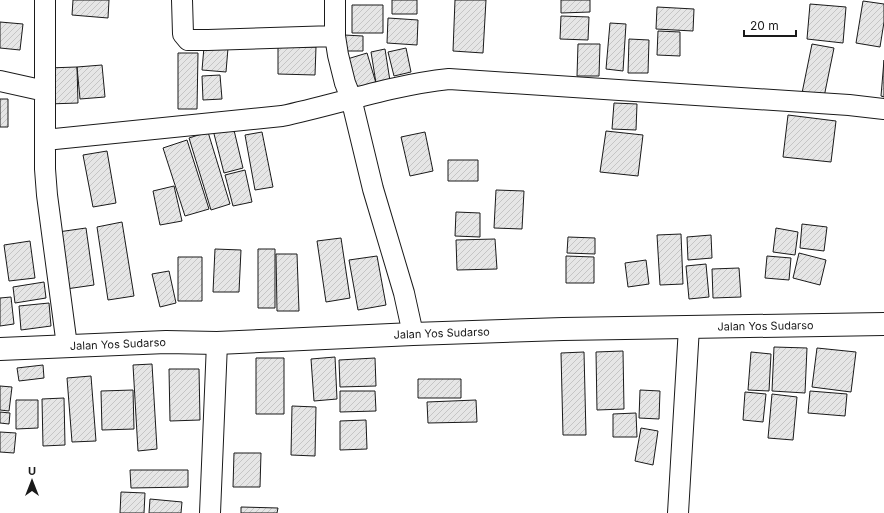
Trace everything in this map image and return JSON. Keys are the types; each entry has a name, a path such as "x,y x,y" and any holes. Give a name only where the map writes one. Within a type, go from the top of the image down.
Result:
{"main road":[{"name":"Jalan Yos Sudarso","path":"0,349 166,342 217,344 413,334 884,324"}],"street":[{"path":"44,0 47,195 67,346"},
{"path":"182,0 183,34 188,40 335,36"},
{"path":"335,0 335,36 342,71 351,98 373,189 404,293 413,334"},
{"path":"45,140 282,116 318,108 351,98 429,81 449,79 849,105 884,109"},
{"path":"0,81 45,91"},
{"path":"678,513 688,327"},
{"path":"210,513 217,344"}],"building":[{"path":"73,0 109,0 108,18 72,15"},
{"path":"392,0 417,0 417,14 392,14"},
{"path":"455,0 486,0 483,53 453,51"},
{"path":"561,0 590,0 590,12 561,13"},
{"path":"863,1 884,4 884,22 880,47 856,43"},
{"path":"810,4 846,7 843,43 807,39"},
{"path":"352,5 383,5 383,33 352,33"},
{"path":"657,7 694,9 693,31 656,29"},
{"path":"561,16 589,17 588,40 560,39"},
{"path":"388,18 418,20 417,45 387,43"},
{"path":"0,22 23,24 20,50 0,48"},
{"path":"610,23 626,24 623,71 606,69"},
{"path":"658,31 680,32 680,56 657,55"},
{"path":"344,35 363,36 363,51 344,51"},
{"path":"629,39 649,40 648,73 628,73"},
{"path":"578,44 600,44 599,76 577,76"},
{"path":"812,44 834,48 824,97 802,93"},
{"path":"204,47 228,48 226,72 202,70"},
{"path":"278,47 316,47 315,75 278,74"},
{"path":"406,48 411,72 394,76 388,52"},
{"path":"385,49 390,81 376,83 371,52"},
{"path":"178,53 198,53 197,109 178,109"},
{"path":"367,53 376,83 353,90 344,60"},
{"path":"884,60 884,97 881,96"},
{"path":"102,65 105,97 80,99 77,67"},
{"path":"77,67 78,103 48,104 47,68"},
{"path":"220,75 222,99 203,100 202,76"},
{"path":"0,99 8,99 8,127 0,127"},
{"path":"614,103 637,104 636,130 612,129"},
{"path":"788,115 836,121 831,162 783,157"},
{"path":"233,126 243,168 224,173 213,130"},
{"path":"606,131 643,135 638,176 600,172"},
{"path":"208,132 230,204 211,210 189,138"},
{"path":"262,132 273,187 255,190 245,135"},
{"path":"425,132 433,171 410,176 401,137"},
{"path":"187,140 209,209 185,216 163,148"},
{"path":"107,151 116,203 93,207 83,155"},
{"path":"448,160 478,160 478,181 448,181"},
{"path":"245,170 252,202 233,206 225,175"},
{"path":"174,186 182,221 160,225 153,191"},
{"path":"496,190 524,191 522,229 494,228"},
{"path":"456,212 480,213 480,237 455,236"},
{"path":"122,222 134,296 108,300 97,227"},
{"path":"802,224 827,227 824,251 800,248"},
{"path":"86,228 94,285 66,289 58,232"},
{"path":"776,228 798,232 795,255 773,252"},
{"path":"681,234 683,284 660,285 657,235"},
{"path":"711,235 712,258 688,260 687,237"},
{"path":"568,237 595,238 595,254 567,253"},
{"path":"341,238 350,298 326,302 317,241"},
{"path":"495,239 497,269 457,270 456,240"},
{"path":"30,241 35,278 9,281 4,245"},
{"path":"215,249 241,250 239,292 213,292"},
{"path":"258,249 275,249 275,308 258,308"},
{"path":"799,253 826,260 820,285 793,278"},
{"path":"276,254 297,254 299,311 277,311"},
{"path":"377,256 386,305 358,310 349,260"},
{"path":"566,256 594,257 594,283 566,283"},
{"path":"767,256 791,258 789,280 765,278"},
{"path":"178,257 202,257 202,301 178,301"},
{"path":"646,260 649,284 628,287 625,263"},
{"path":"706,264 709,297 689,299 686,266"},
{"path":"739,268 741,297 713,298 712,269"},
{"path":"169,271 176,303 160,307 152,274"},
{"path":"44,282 46,298 15,303 13,287"},
{"path":"11,297 14,324 0,326 0,298"},
{"path":"49,303 51,326 21,330 19,306"},
{"path":"774,347 807,348 805,393 772,391"},
{"path":"817,348 856,352 851,392 812,387"},
{"path":"623,351 624,409 597,410 596,352"},
{"path":"584,352 586,435 563,435 561,353"},
{"path":"751,352 771,354 769,391 748,390"},
{"path":"335,357 337,399 314,401 311,359"},
{"path":"256,358 284,358 284,414 256,414"},
{"path":"375,358 376,386 340,387 339,360"},
{"path":"152,364 157,449 138,451 133,365"},
{"path":"43,365 44,378 19,381 17,368"},
{"path":"169,369 199,369 200,420 170,421"},
{"path":"91,376 96,441 72,442 67,378"},
{"path":"418,379 461,379 461,398 418,398"},
{"path":"0,386 12,387 9,411 0,410"},
{"path":"133,390 134,429 102,430 101,391"},
{"path":"640,390 660,391 659,419 639,418"},
{"path":"340,391 375,391 376,411 340,412"},
{"path":"810,391 847,394 845,416 808,413"},
{"path":"745,392 766,394 763,422 743,420"},
{"path":"772,394 797,397 793,440 768,438"},
{"path":"64,398 65,445 43,446 42,399"},
{"path":"16,400 38,400 38,428 16,429"},
{"path":"476,400 477,422 428,423 427,402"},
{"path":"292,406 316,407 315,456 291,455"},
{"path":"0,412 10,413 9,424 0,423"},
{"path":"636,413 637,437 613,437 613,414"},
{"path":"366,420 367,449 340,450 340,421"},
{"path":"641,428 658,431 653,465 635,461"},
{"path":"0,432 16,433 14,453 0,452"},
{"path":"234,453 261,453 260,487 233,487"},
{"path":"130,470 188,470 188,487 131,488"},
{"path":"121,492 145,493 144,513 120,513"},
{"path":"150,499 182,502 181,513 149,513"},
{"path":"241,507 278,508 277,513 241,513"}]}
